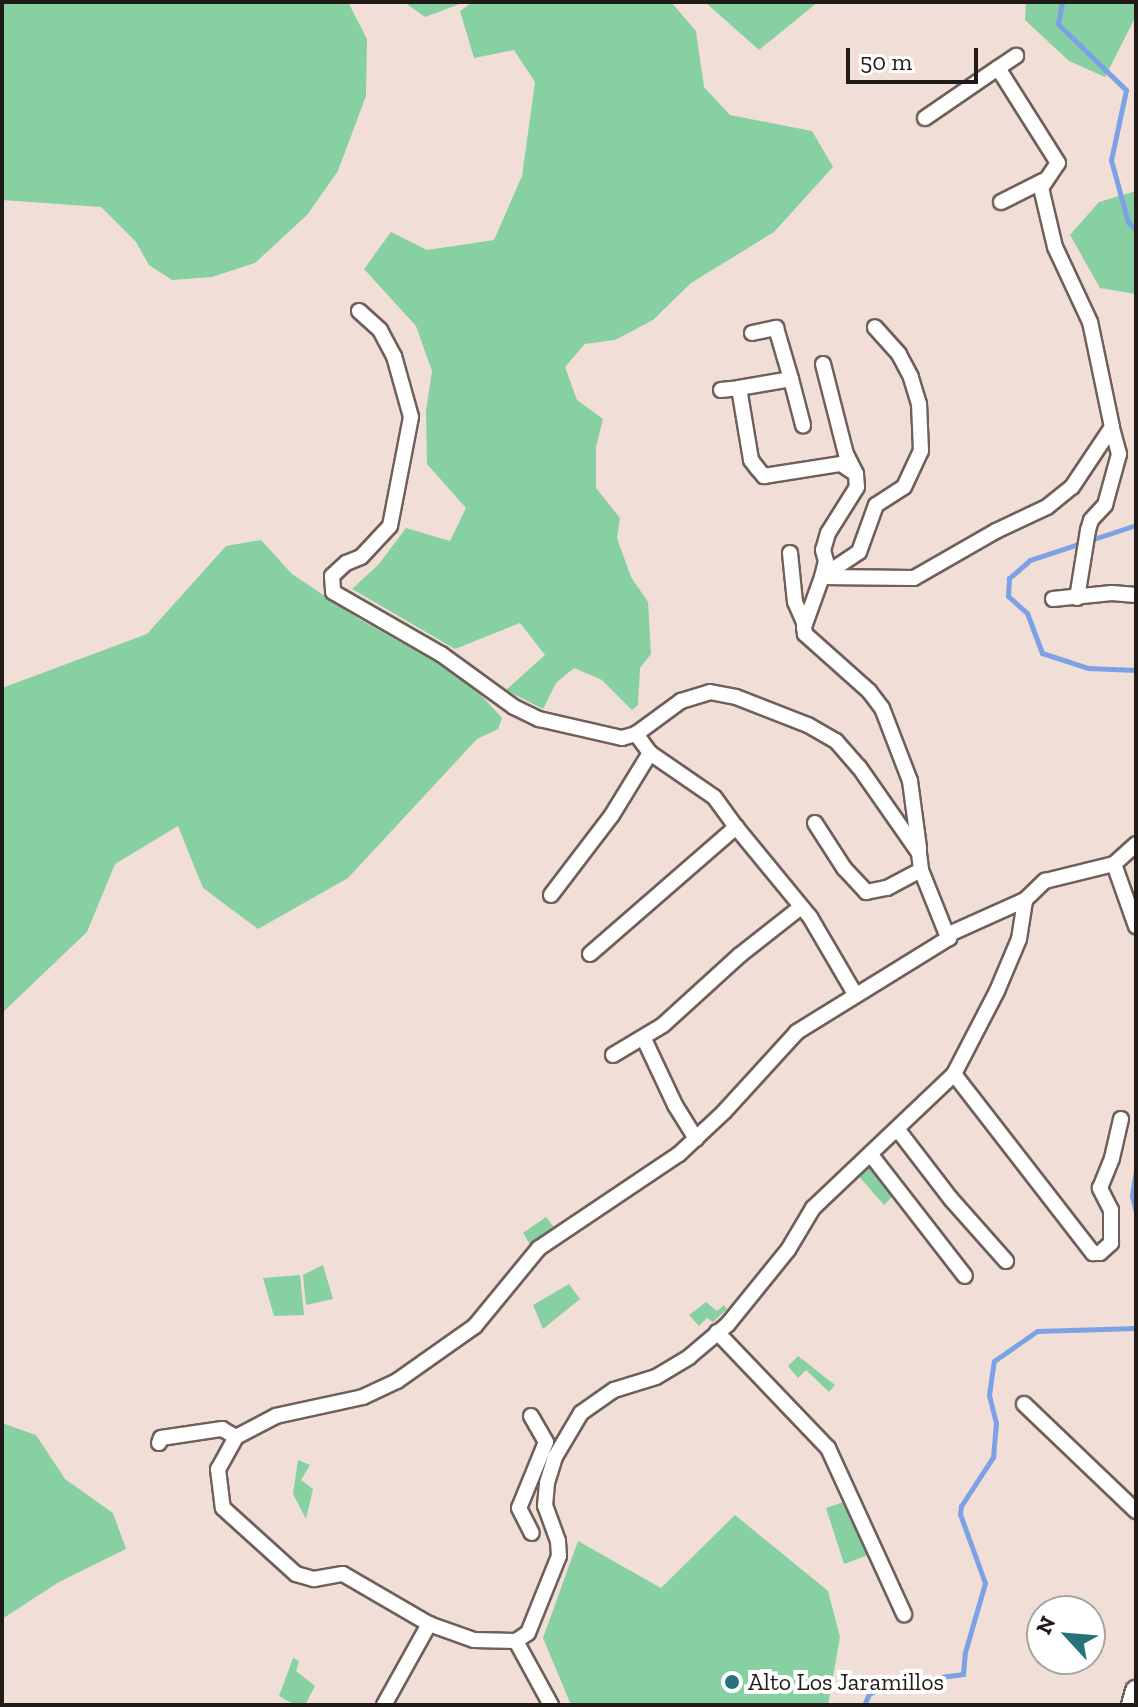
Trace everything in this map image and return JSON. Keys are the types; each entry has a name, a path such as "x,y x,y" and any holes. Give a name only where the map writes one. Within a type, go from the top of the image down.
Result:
{"street":[{"path":"925,118 1016,56"},
{"path":"998,68 1058,163 1052,175 1001,202"},
{"path":"1043,181 1041,188 1055,247 1090,322 1119,454 1105,505 1091,520 1088,530 1077,598"},
{"path":"359,311 380,330 394,356 411,417 390,526 361,557 346,563 332,576 333,592 441,654 514,707 539,719 622,738 636,734 681,701 710,692 736,697 808,725 836,741 859,767 919,853"},
{"path":"822,577 859,552 876,505 904,487 921,451 919,404 911,377 899,354 875,327"},
{"path":"752,333 776,328 803,425"},
{"path":"804,622 822,577 826,561 823,550 828,533 857,487 856,474 846,454 823,364"},
{"path":"721,390 791,379"},
{"path":"739,388 751,460 764,476 841,464 856,474"},
{"path":"822,577 914,578 996,531 1047,507 1072,487 1112,427"},
{"path":"790,553 795,602 804,622 805,634 869,691 882,708 910,781 921,870 949,938 815,1019 782,1046 696,1139 539,1248 475,1326 397,1381 363,1397 276,1416 236,1437 218,1469 220,1496 229,1515 296,1574 314,1579 343,1574 429,1624 474,1640 516,1641 528,1633 557,1568 558,1541 545,1506 555,1457 567,1433 595,1400 656,1377 689,1357 717,1332 788,1250 813,1208 954,1074 997,991 1019,939 1025,900"},
{"path":"1053,599 1112,593 1136,595"},
{"path":"636,734 650,753 714,797 801,907 855,994"},
{"path":"551,895 626,795 650,753"},
{"path":"815,823 844,868 866,892 887,888 921,870"},
{"path":"590,954 736,827"},
{"path":"947,935 1025,900 1045,881 1114,864 1136,844"},
{"path":"1114,864 1136,926"},
{"path":"613,1055 644,1039 801,907"},
{"path":"644,1039 675,1105 696,1139"},
{"path":"954,1074 1093,1253 1100,1253 1111,1243 1111,1210 1100,1188 1112,1158 1121,1119"},
{"path":"898,1130 951,1199 1006,1261"},
{"path":"871,1155 965,1276"},
{"path":"717,1332 828,1448 904,1614"},
{"path":"1024,1404 1136,1511"},
{"path":"531,1416 546,1442 519,1508 532,1533"},
{"path":"159,1443 161,1438 222,1429 236,1437"},
{"path":"384,1705 429,1624"},
{"path":"516,1641 551,1705"},
{"path":"1132,1705 1136,1691"}],"green space":[{"path":"2,2 348,2 367,39 366,96 338,171 307,215 255,263 212,277 172,280 149,265 136,242 101,207 2,200"},
{"path":"404,2 465,2 425,17"},
{"path":"473,2 671,2 696,31 704,87 730,115 812,131 833,167 774,232 691,283 653,320 615,340 585,344 565,367 577,400 603,419 596,447 596,488 620,518 617,538 631,577 648,602 651,654 640,668 638,705 632,710 602,680 574,668 556,683 543,709 506,690 545,655 520,623 455,649 352,589 379,564 406,528 450,541 466,508 427,464 426,411 432,371 416,326 364,269 391,232 427,250 494,240 522,176 535,82 514,50 474,58 460,11"},
{"path":"705,2 818,2 759,50"},
{"path":"1026,2 1136,2 1136,16 1105,77 1069,61 1025,20"},
{"path":"1136,191 1136,294 1100,288 1070,235 1099,202"},
{"path":"261,540 292,574 359,619 445,667 481,695 502,718 498,729 477,739 348,878 258,929 203,888 178,826 115,864 87,932 2,1013 2,688 147,634 226,546"},
{"path":"871,1160 897,1192 884,1205 856,1173"},
{"path":"546,1217 555,1229 531,1246 523,1233"},
{"path":"323,1265 333,1299 306,1305 303,1275"},
{"path":"300,1275 304,1315 274,1316 263,1278"},
{"path":"569,1284 580,1299 543,1329 533,1305"},
{"path":"706,1302 717,1311 724,1305 727,1309 713,1322 707,1318 699,1326 689,1315"},
{"path":"798,1356 835,1385 829,1392 806,1370 798,1378 788,1366"},
{"path":"2,1423 36,1435 65,1479 113,1513 126,1549 59,1582 2,1619"},
{"path":"298,1460 310,1465 301,1480 313,1489 306,1519 293,1494"},
{"path":"850,1500 871,1554 844,1564 826,1508"},
{"path":"735,1515 828,1591 840,1637 828,1705 571,1705 543,1638 578,1541 661,1588"},
{"path":"293,1658 299,1661 296,1671 315,1686 305,1705 295,1705 279,1696"}],"waterway":[{"path":"1062,2 1058,24 1126,90 1111,160 1128,222 1136,230"},
{"path":"1136,525 1030,560 1009,578 1008,596 1027,613 1042,653 1088,668 1136,670"},
{"path":"1136,1170 1132,1196 1136,1212"},
{"path":"864,1705 869,1694 888,1684 963,1674 965,1652 985,1583 960,1514 961,1506 993,1457 996,1423 989,1395 994,1361 1037,1331 1136,1328"}],"place":[{"name":"Alto Los Jaramillos","path":"732,1682"}]}
